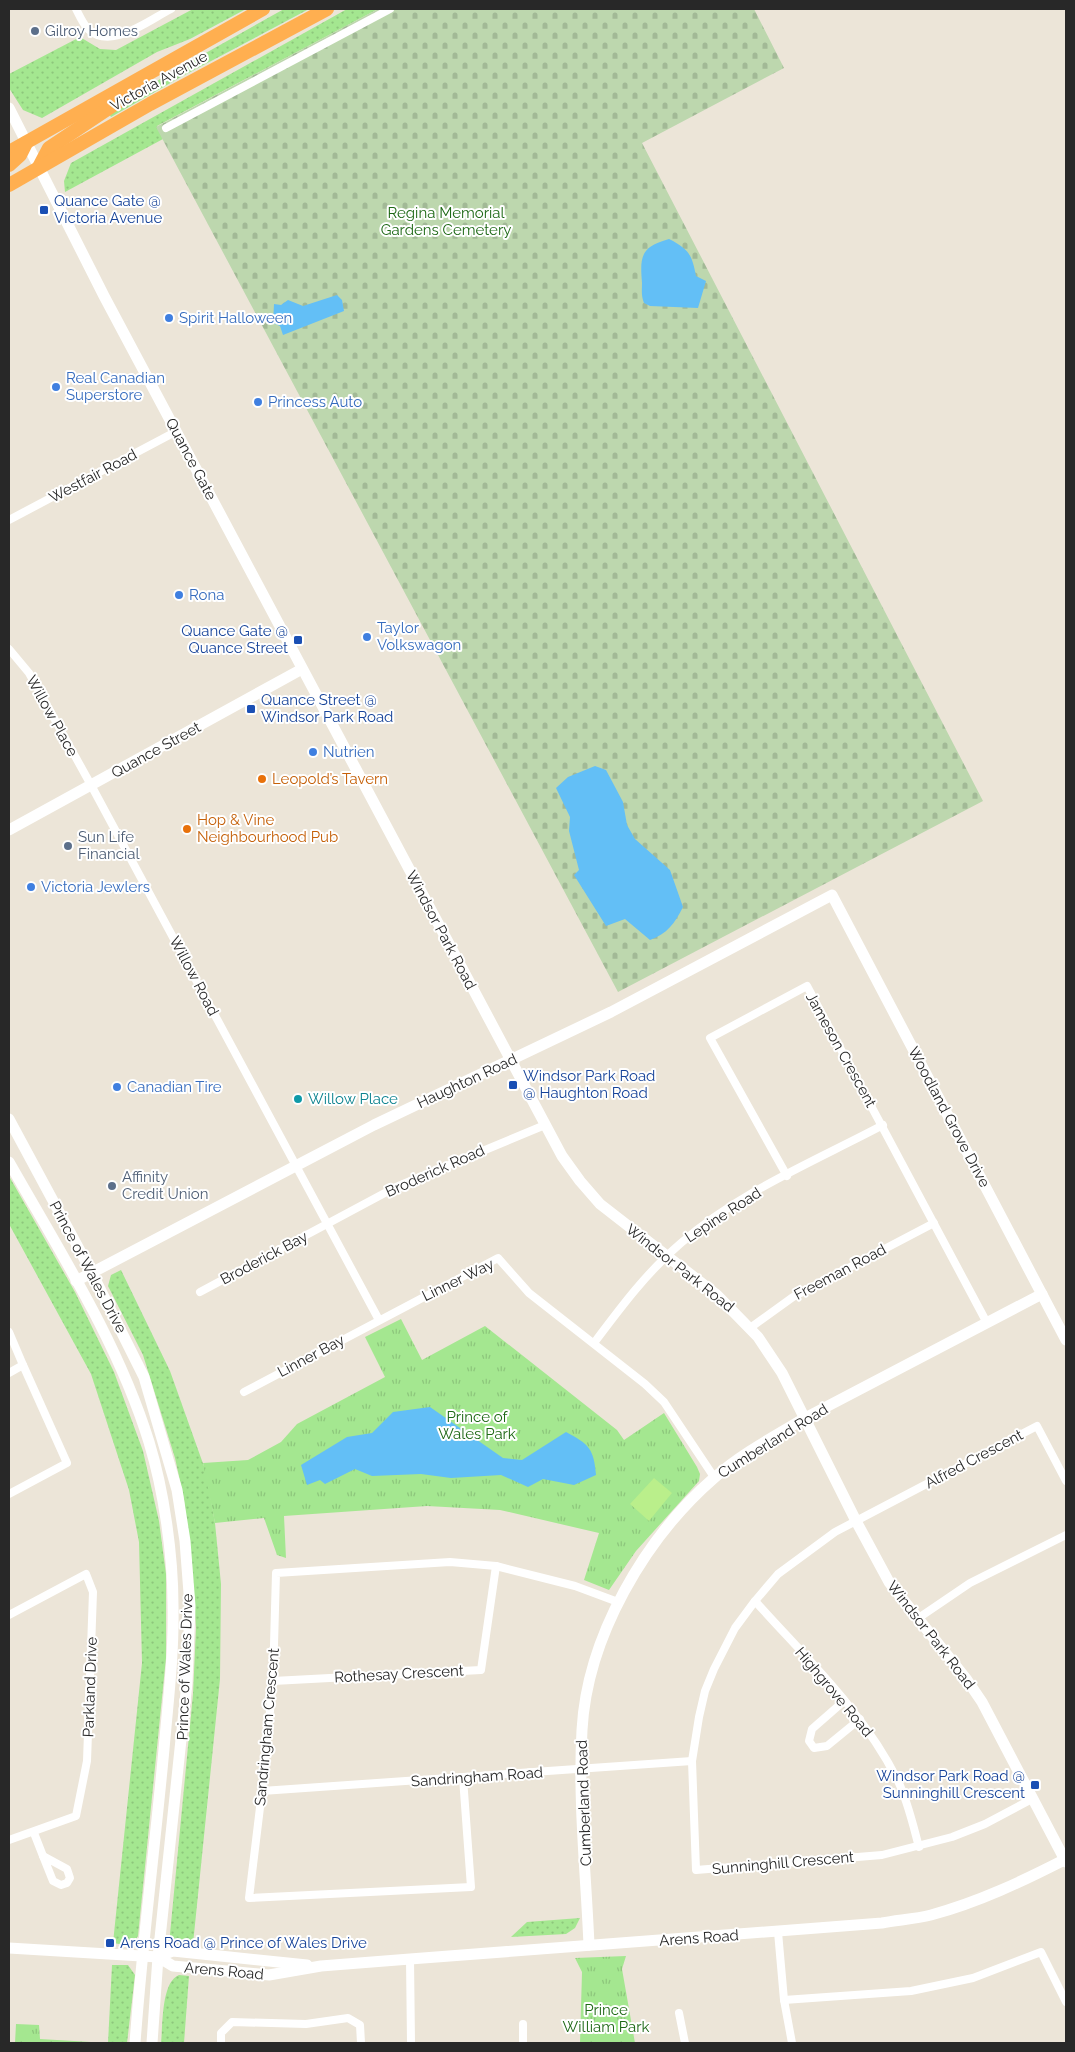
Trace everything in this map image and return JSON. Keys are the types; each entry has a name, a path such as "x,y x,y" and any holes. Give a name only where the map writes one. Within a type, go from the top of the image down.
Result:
{"highway":[{"name":"Victoria Avenue","path":"9,152 263,9"},
{"name":"Victoria Avenue","path":"9,185 159,99 327,9"},
{"path":"39,167 44,154 53,145 204,41"},
{"path":"9,166 20,155 26,142"}],"street":[{"path":"76,9 88,29 100,36 117,37 171,9"},
{"path":"166,128 390,9"},
{"name":"Quance Gate","path":"9,108 104,296 302,669"},
{"name":"Westfair Road","path":"9,520 177,431"},
{"name":"Willow Place","path":"9,649 29,673 91,785"},
{"name":"Quance Street","path":"9,830 302,669"},
{"name":"Windsor Park Road","path":"302,669 562,1156 590,1193 611,1213 718,1295 750,1328 774,1361 889,1582 967,1680 982,1702 1066,1860"},
{"name":"Willow Road","path":"91,785 297,1166"},
{"name":"Haughton Road","path":"76,1281 374,1125 611,1012 832,894"},
{"name":"Woodland Grove Drive","path":"832,894 1066,1340"},
{"name":"Jameson Crescent","path":"787,1176 710,1038 807,986 883,1125 987,1323"},
{"name":"Prince of Wales Drive","path":"9,1119 92,1273 144,1377 177,1490 185,1541 190,1606 188,1682 158,1957 152,2043"},
{"name":"Broderick Road","path":"328,1224 439,1167 545,1125"},
{"name":"Lepine Road","path":"594,1343 632,1292 667,1256 713,1218 883,1125"},
{"name":"Prince of Wales Drive","path":"9,1162 76,1281 119,1364 136,1403 150,1445 168,1540 174,1606 168,1702 153,1873 142,1956 135,2043"},
{"path":"297,1166 379,1320"},
{"name":"Freeman Road","path":"750,1328 793,1297 934,1223"},
{"name":"Broderick Bay","path":"200,1292 328,1224"},
{"name":"Linner Way","path":"379,1320 498,1258 529,1293 646,1384 664,1402 714,1477"},
{"name":"Cumberland Road","path":"590,1945 581,1769 582,1728 586,1697 600,1646 618,1602 634,1573 660,1535 714,1477 805,1418 1042,1294"},
{"name":"Linner Bay","path":"244,1392 379,1320"},
{"path":"9,1332 67,1464 9,1494"},
{"path":"9,1373 23,1365"},
{"name":"Alfred Crescent","path":"856,1521 1037,1426 1066,1481"},
{"name":"Sunninghill Crescent","path":"856,1521 835,1532 778,1574 735,1628 705,1691 692,1761 696,1870 882,1855 919,1847 985,1824 1032,1799"},
{"path":"917,1618 970,1583 1066,1535"},
{"name":"Sandringham Crescent","path":"463,1778 471,1887 249,1898 273,1681 276,1573 450,1562 496,1566 575,1586 618,1602"},
{"name":"Rothesay Crescent","path":"273,1681 480,1670 496,1566"},
{"name":"Parkland Drive","path":"9,1615 86,1574 93,1592 87,1761 76,1816 9,1840"},
{"name":"Highgrove Road","path":"755,1601 860,1719 898,1782 909,1808 919,1847"},
{"path":"844,1701 812,1729 809,1741 814,1748 827,1746 860,1719"},
{"name":"Sandringham Road","path":"262,1791 692,1761"},
{"path":"34,1832 43,1856"},
{"name":"Arens Road","path":"9,1948 158,1957 173,1952 321,1966 778,1932 882,1923 929,1915 976,1901 1066,1860"},
{"path":"778,1932 784,2000 792,2043"},
{"path":"784,2000 911,1991 973,1978 1041,1952 1066,2002"},
{"path":"410,1958 411,2043"},
{"path":"679,2012 685,2043"},
{"path":"221,2043 221,2033 232,2022 306,2024 348,2018 360,2025 361,2043"},
{"path":"523,2024 523,2043"}],"green space":[{"path":"193,9 246,9 190,39 157,52 42,118 23,110 9,88 9,74 80,37 100,49 116,50"},
{"path":"284,9 309,9 181,77 111,117 109,114 163,77"},
{"path":"347,9 378,9 157,126 163,139 65,192 64,181 71,163"},
{"name":"Regina Memorial Gardens Cemetery","path":"378,9 754,9 784,68 642,143 983,801 618,992 156,127"},
{"path":"9,1176 75,1292 114,1372 143,1451 159,1521 166,1574 166,1658 138,1936 130,1944 113,1943 142,1663 139,1542 129,1490 91,1374 9,1224"},
{"path":"121,1270 170,1371 206,1472 215,1523 221,1584 220,1679 193,1944 179,1944 171,1940 170,1934 193,1694 196,1628 194,1592 184,1499 175,1458 143,1355 108,1286 111,1275"},
{"name":"Prince of Wales Park","path":"401,1319 422,1360 485,1326 617,1430 624,1440 664,1413 697,1467 700,1474 699,1481 636,1551 609,1590 584,1580 599,1533 500,1510 427,1506 284,1516 286,1558 277,1555 264,1518 215,1523 203,1463 248,1460 281,1442 297,1424 385,1377 365,1337"},
{"path":"654,1478 672,1493 649,1521 630,1504"},
{"path":"580,1918 575,1928 566,1934 511,1937 527,1922"},
{"name":"Prince William Park","path":"626,1956 622,1969 635,2043 580,2043 582,1972 575,1958"},
{"path":"112,1965 128,1965 135,1975 127,2043 108,2043"},
{"path":"179,1975 189,1976 184,2043 161,2043 166,1995 173,1979"},
{"path":"16,2024 39,2025 40,2039 108,2043 15,2043"}],"water":[{"path":"669,239 689,253 696,276 706,281 698,308 650,306 644,303 641,266 644,254 652,246"},
{"path":"337,295 342,300 344,311 283,335 280,326 273,323 274,304 281,305 288,300 303,306"},
{"path":"595,766 606,770 623,802 627,825 635,839 670,870 683,907 670,927 661,935 650,940 625,919 606,926 574,875 579,870 569,831 570,817 556,788 568,777"},
{"path":"430,1407 503,1458 522,1460 566,1432 589,1448 594,1459 596,1475 574,1485 543,1479 528,1487 501,1475 451,1478 421,1474 372,1476 355,1469 325,1484 320,1480 307,1485 301,1465 347,1437 372,1433 393,1412"}],"place":[{"name":"Gilroy Homes","path":"35,31"},
{"name":"Quance Gate @ Victoria Avenue","path":"44,210"},
{"name":"Spirit Halloween","path":"169,318"},
{"name":"Real Canadian Superstore","path":"56,387"},
{"name":"Princess Auto","path":"258,402"},
{"name":"Rona","path":"179,595"},
{"name":"Taylor Volkswagon","path":"367,637"},
{"name":"Quance Gate @ Quance Street","path":"298,640"},
{"name":"Quance Street @ Windsor Park Road","path":"251,709"},
{"name":"Nutrien","path":"313,752"},
{"name":"Leopold’s Tavern","path":"262,779"},
{"name":"Hop & Vine Neighbourhood Pub","path":"187,829"},
{"name":"Sun Life Financial","path":"68,846"},
{"name":"Victoria Jewlers","path":"31,887"},
{"name":"Windsor Park Road @ Haughton Road","path":"513,1085"},
{"name":"Canadian Tire","path":"117,1087"},
{"name":"Willow Place","path":"298,1099"},
{"name":"Affinity Credit Union","path":"112,1186"},
{"name":"Windsor Park Road @ Sunninghill Crescent","path":"1035,1785"},
{"name":"Arens Road @ Prince of Wales Drive","path":"110,1943"}]}
